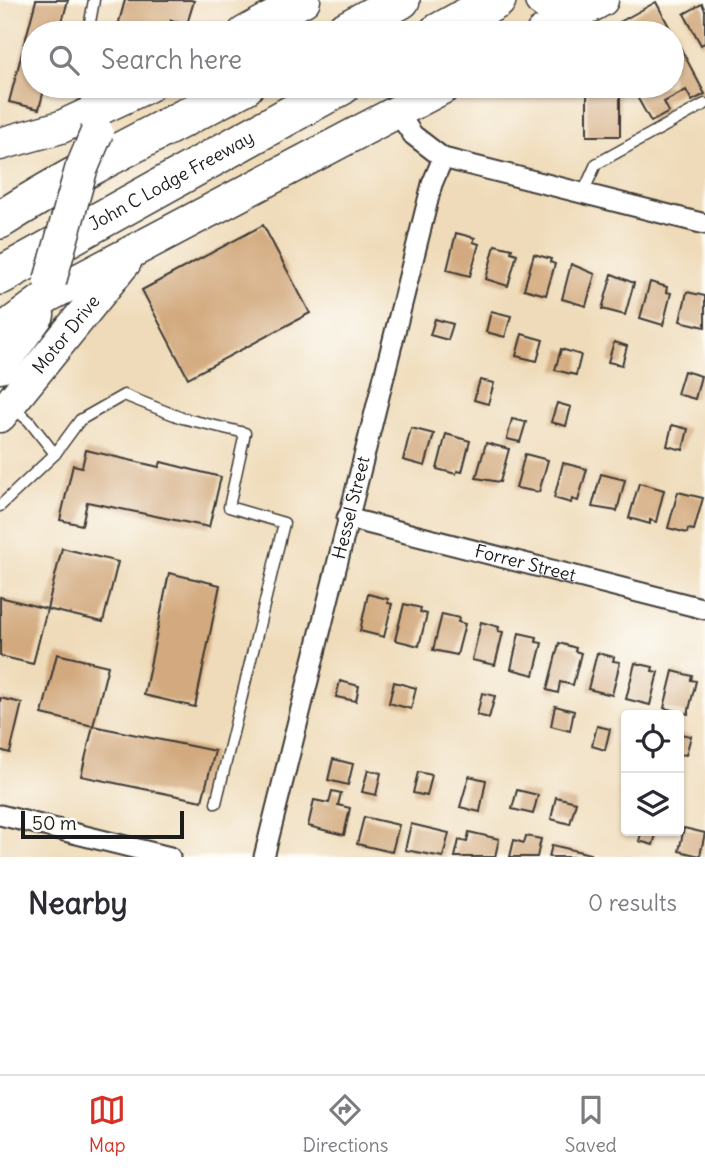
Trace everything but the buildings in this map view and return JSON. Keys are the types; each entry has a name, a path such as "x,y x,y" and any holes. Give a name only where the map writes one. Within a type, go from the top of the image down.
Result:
{"highway":[{"path":"363,21 401,0"},
{"path":"459,21 497,0"},
{"path":"0,205 57,184 110,160 223,98"},
{"name":"John C Lodge Freeway","path":"0,276 320,98"},
{"path":"0,220 57,184"}],"main road":[{"path":"266,21 304,0"},
{"path":"541,0 552,8 591,6"},
{"path":"564,21 591,6"},
{"path":"0,144 61,127 121,98"},
{"path":"0,332 49,289 132,253 423,98"},
{"name":"Motor Drive","path":"0,367 30,330 49,289 96,109"},
{"name":"Motor Drive","path":"5,410 132,253"}],"street":[{"path":"397,112 413,135 443,158 705,224"},
{"name":"Hessel Street","path":"264,857 432,184 443,158"},
{"name":"Forrer Street","path":"347,518 705,609"},
{"path":"0,815 170,857"}],"lane":[{"path":"90,21 94,0"},
{"path":"583,193 596,164 705,104"},
{"path":"0,506 55,454 80,420 124,395 182,418 245,433 229,507 284,523 216,803"},
{"path":"5,410 29,421 55,454"}]}
